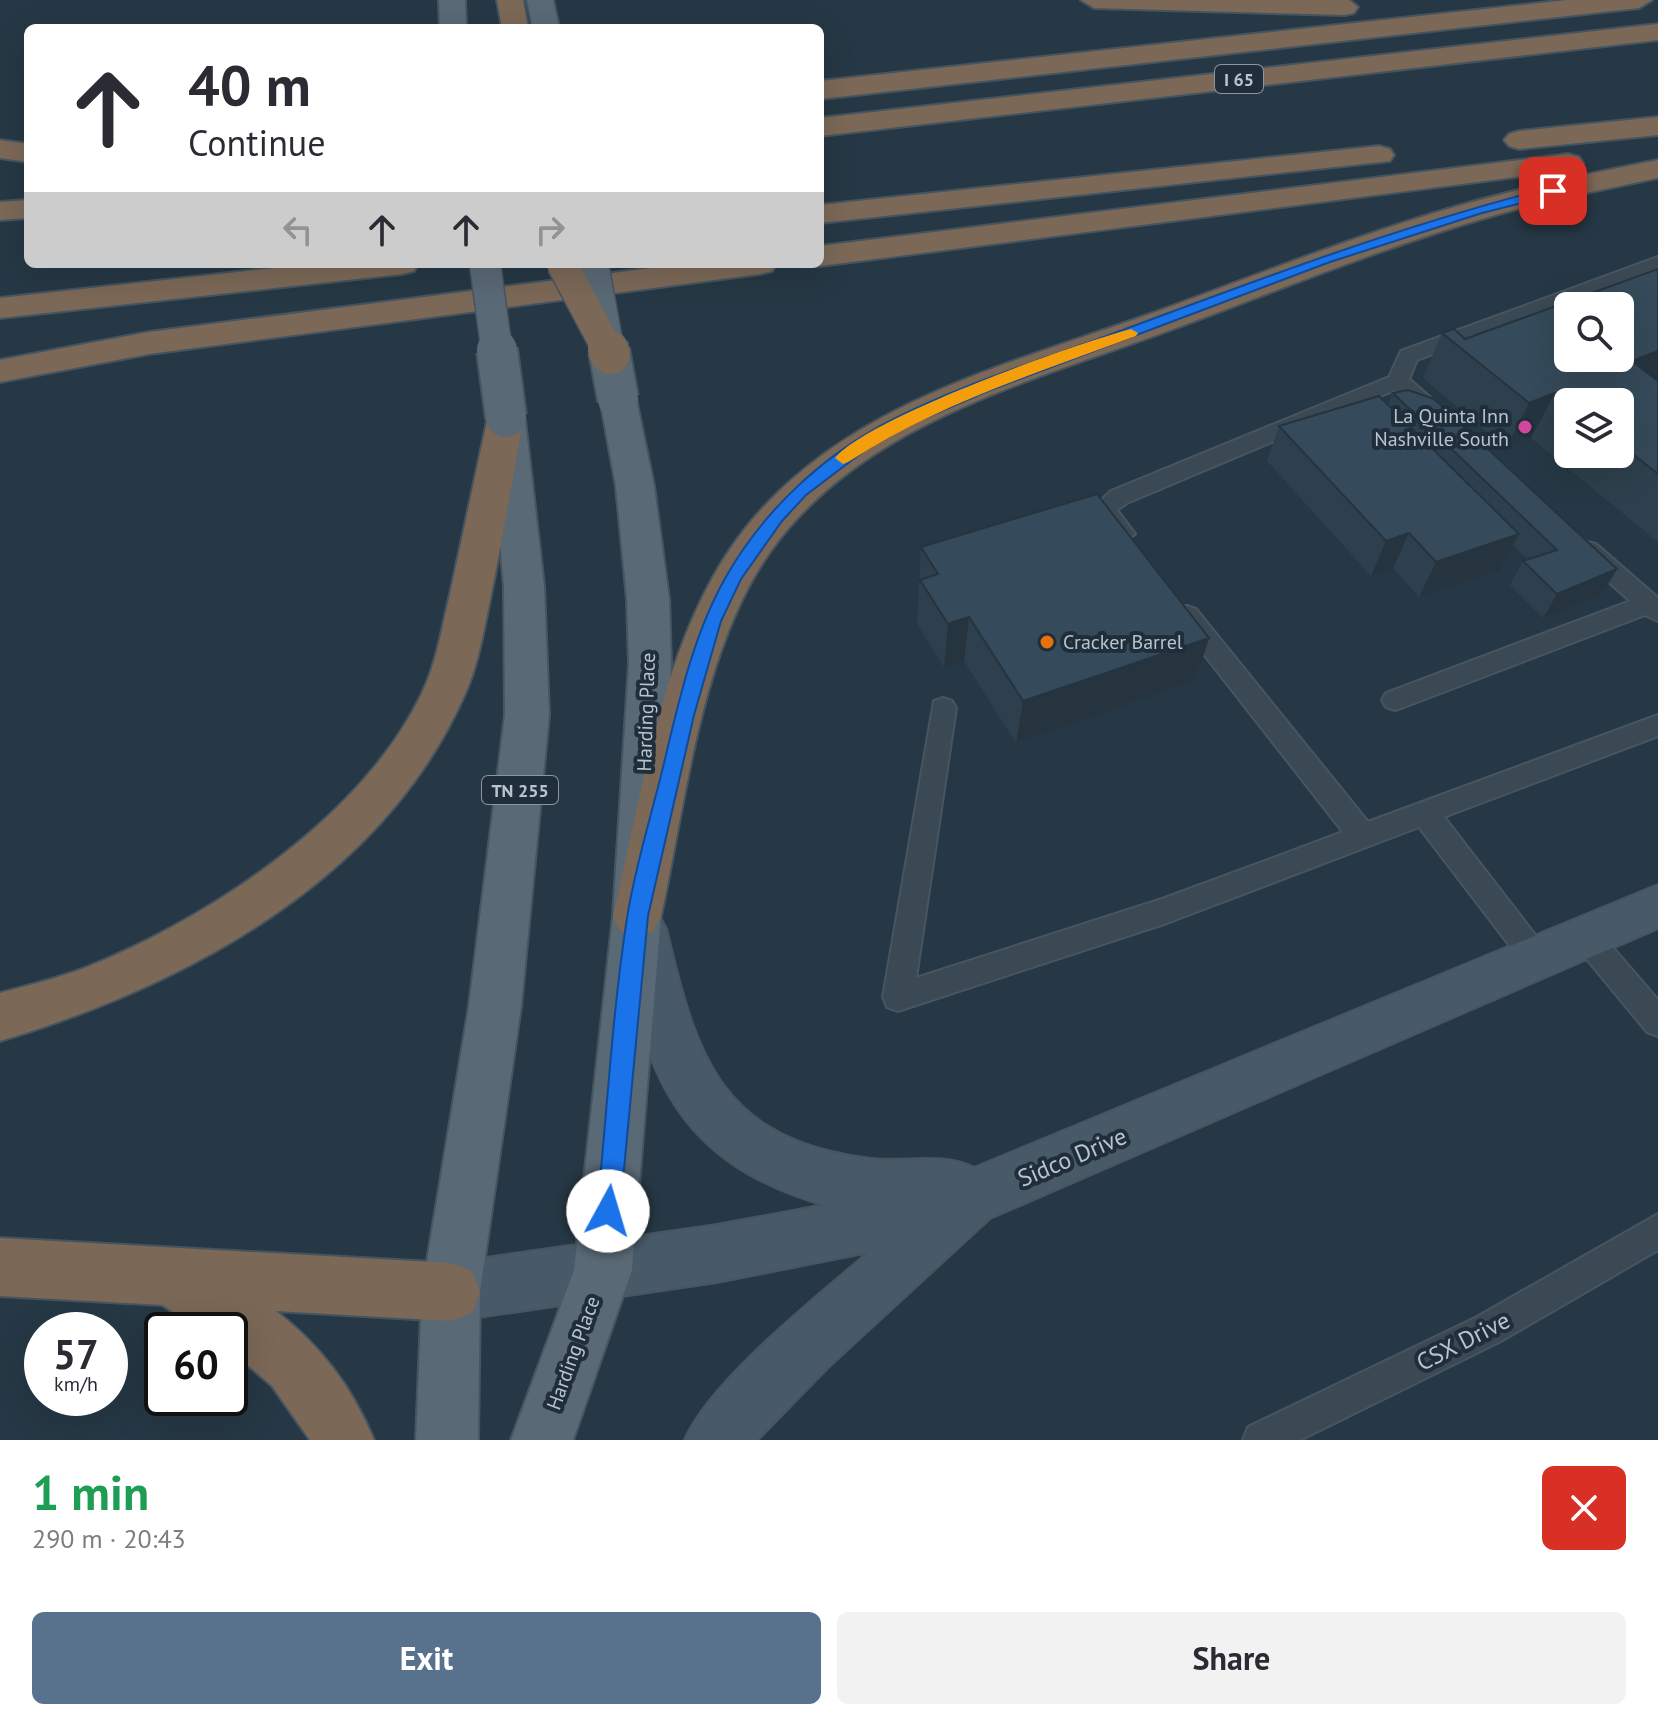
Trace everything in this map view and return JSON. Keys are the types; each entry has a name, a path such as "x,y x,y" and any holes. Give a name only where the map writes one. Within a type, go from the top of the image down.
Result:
{"highway":[{"path":"510,0 514,24"},
{"path":"1094,0 1316,7 1515,0"},
{"path":"824,90 1639,0"},
{"name":"I 65","path":"824,127 1658,32"},
{"path":"1484,144 1658,126"},
{"path":"0,149 24,152"},
{"path":"824,214 1405,152"},
{"path":"824,256 1658,153"},
{"path":"637,916 685,715 713,621 755,543 800,492 824,472 892,427 983,388 1325,260 1514,201 1658,169"},
{"path":"0,211 24,209"},
{"path":"0,308 365,268"},
{"path":"564,268 610,354"},
{"path":"0,371 149,343 729,268"},
{"path":"0,1017 108,982 204,932 305,862 355,817 404,764 428,726 458,655 506,417"},
{"path":"0,1267 451,1292"},
{"path":"168,1276 245,1321 283,1353 313,1389 343,1440"}],"main road":[{"path":"452,0 453,24"},
{"path":"540,0 545,24"},
{"name":"TN 255","path":"447,1440 451,1292 497,992 527,715 524,586 506,417 486,268"},
{"name":"Harding Place","path":"542,1440 603,1270 637,916 650,664 648,599 635,486 594,268"},
{"name":"Sidco Drive","path":"451,1292 767,1247 905,1217 997,1188 1658,906"},
{"path":"637,916 663,1023 682,1070 720,1126 744,1145 801,1174 840,1182 893,1188 997,1188"},
{"path":"716,1440 762,1387 826,1326 997,1188"}],"lane":[{"path":"1075,517 1103,509 1136,488 1398,381 1408,356 1658,263"},
{"path":"1398,381 1446,424"},
{"path":"1103,509 1142,557"},
{"path":"1395,700 1653,608 1565,530"},
{"path":"1171,594 1364,837"},
{"path":"943,708 898,997 1167,910 1658,725"},
{"path":"1425,814 1536,958"},
{"path":"1586,937 1658,1022"},
{"name":"CSX Drive","path":"1261,1440 1489,1329 1658,1231"}],"building":[{"path":"1658,269 1658,351 1634,360 1634,292 1595,292"},
{"path":"1554,307 1554,372 1634,372 1634,363 1658,381 1658,474 1634,455 1634,388 1554,388 1554,393 1529,403 1442,333 1454,329 1465,339"},
{"path":"1408,390 1434,399 1617,569 1557,594 1523,561 1557,550 1393,393"},
{"path":"1379,396 1519,534 1436,562 1409,533 1386,541 1279,426"},
{"name":"Cracker Barrel","path":"1097,494 1209,638 1023,701 969,617 948,624 920,580 938,574 921,547"}],"slow traffic":[{"path":"843,458 892,427 983,388 1131,333"}],"place":[{"name":"La Quinta Inn Nashville South","path":"1525,427"},
{"name":"Cracker Barrel","path":"1047,642"}],"route":[{"path":"608,1211 637,916 685,715 713,621 734,577 776,517 800,492 859,447 892,427 983,388 1325,260 1478,210 1553,191"}]}
